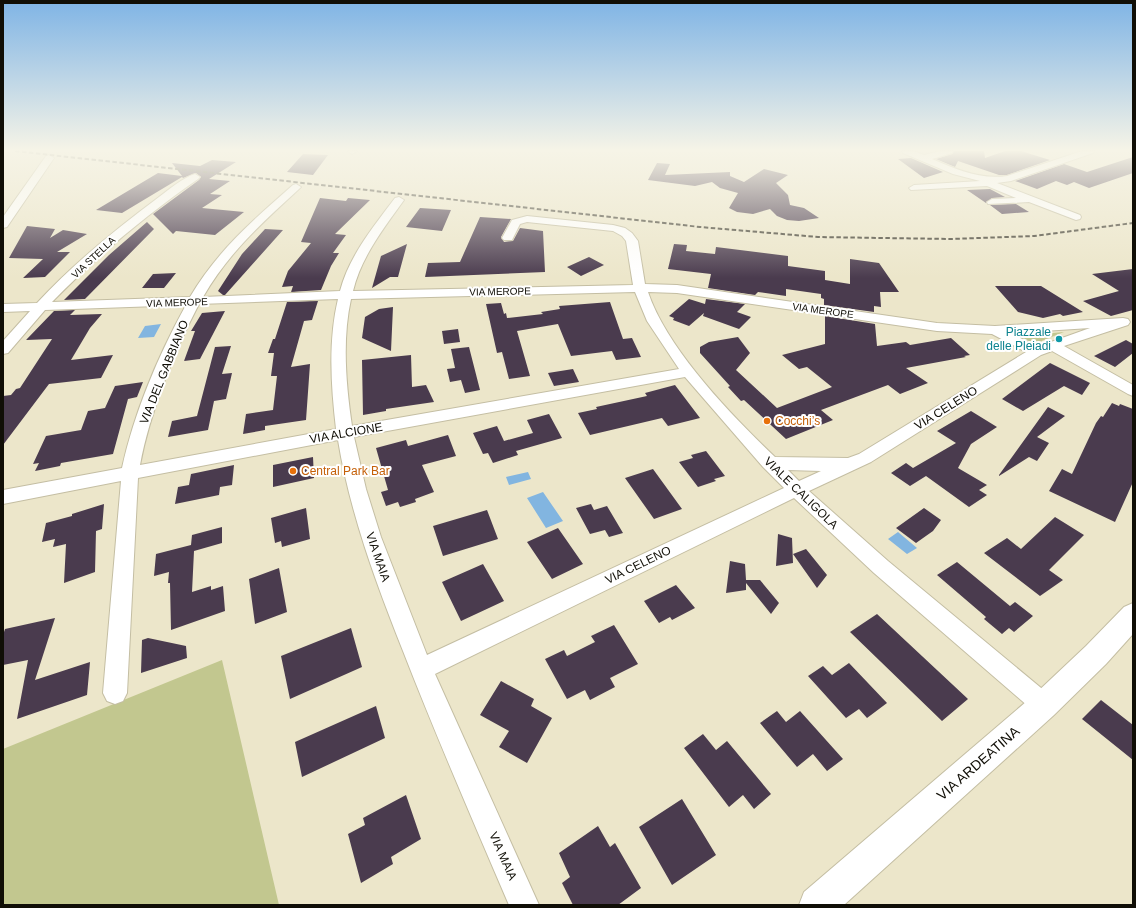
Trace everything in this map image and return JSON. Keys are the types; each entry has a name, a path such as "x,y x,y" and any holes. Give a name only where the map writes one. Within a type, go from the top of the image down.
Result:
{"main road":[{"name":"VIA ARDEATINA","path":"817,905 1044,705 1096,655 1133,615"}],"street":[{"path":"3,225 25,193"},
{"name":"VIA STELLA","path":"3,350 39,307 126,227 172,193"},
{"name":"VIA DEL GABBIANO","path":"115,694 130,473 150,400 170,351 193,302 219,262 259,220 289,193"},
{"path":"1017,193 1076,217"},
{"path":"992,202 1030,199"},
{"name":"VIA MAIA","path":"399,200 368,245 351,278 345,295 342,312 339,356 340,393 345,433 359,495 402,622 442,719 524,905"},
{"name":"VIALE CALIGOLA","path":"508,238 516,222 527,219 613,228 626,232 632,240 639,288 656,325 689,372 769,463 795,490 846,536 1044,705"},
{"name":"VIA MEROPE","path":"3,308 193,302 345,295 639,288 677,289 946,328 995,330"},
{"path":"995,330 1128,321"},
{"path":"995,330 1036,352 1052,345 1128,321"},
{"path":"1052,345 1133,391"},
{"name":"VIA CELENO","path":"421,669 795,490 855,463 1036,352"},
{"name":"VIA ALCIONE","path":"3,497 345,433 689,372"},
{"name":"VIA CELENO","path":"769,463 811,465 855,463"}],"green space":[{"path":"1064,332 1034,344 1020,336"},
{"path":"222,660 279,905 3,905 3,749"}],"water":[{"path":"161,324 154,337 138,338 145,326"},
{"path":"528,472 531,479 509,485 506,477"},
{"path":"543,492 563,521 546,528 527,498"},
{"path":"898,532 917,548 907,554 888,539"}],"building":[{"path":"124,193 155,193 122,213 96,210"},
{"path":"181,193 222,195 202,208 244,212 215,235 176,231 173,234 153,214"},
{"path":"738,193 786,193 790,205 804,208 819,218 799,221 787,220 777,216 770,209 753,214 737,212 729,208"},
{"path":"972,193 998,193 1005,197 992,198 986,203"},
{"path":"320,198 346,201 348,198 370,200 335,234 346,235 333,253 339,253 331,266 321,290 291,292 293,286 282,287 288,271 311,243 301,242"},
{"path":"1016,204 1029,212 1002,214 990,205"},
{"path":"420,208 451,210 442,231 406,227"},
{"path":"480,217 511,219 501,237 504,242 513,241 520,228 543,231 545,272 425,277 428,263 460,262"},
{"path":"147,222 154,229 85,299 64,300 109,255"},
{"path":"27,226 55,229 50,238 63,230 87,234 57,252 70,252 45,277 23,278 43,259 9,258"},
{"path":"265,229 283,230 225,295 223,295 218,291 242,254"},
{"path":"407,244 398,277 390,277 372,288 381,256"},
{"path":"674,244 687,245 686,251 715,254 716,247 788,256 788,266 825,271 825,280 850,284 850,259 879,263 899,292 880,292 881,307 874,306 874,312 824,305 824,299 821,298 821,294 786,289 786,296 758,292 755,295 708,288 711,274 668,269"},
{"path":"589,257 604,265 581,276 567,267"},
{"path":"1133,269 1133,310 1111,316 1083,301 1119,291 1092,274"},
{"path":"176,273 164,288 142,288 153,274"},
{"path":"995,286 1041,286 1083,312 1063,316 1060,314 1043,318 1018,312"},
{"path":"689,299 705,304 706,299 745,304 737,312 751,317 739,329 703,316 704,313 689,326 673,320 674,318 669,316"},
{"path":"318,301 312,320 304,321 291,367 310,364 306,420 265,426 265,430 243,434 246,414 273,410 277,376 271,376 274,353 268,353 273,339 275,339 287,302"},
{"path":"610,302 623,339 632,338 641,357 616,360 612,351 571,356 558,324 517,331 530,376 509,379 502,352 497,353 486,304 501,303 504,314 506,313 507,318 543,314 541,312 560,309 559,306"},
{"path":"393,307 391,351 362,338 365,317 379,309"},
{"path":"75,310 70,315 102,314 90,328 71,360 113,355 101,378 49,384 3,445 3,396 11,395 16,389 20,388 52,339 26,340 54,311"},
{"path":"225,311 200,359 184,361 195,331 191,331 202,313"},
{"path":"825,316 875,324 877,346 906,342 910,345 951,338 970,355 906,368 928,383 900,394 888,385 821,410 833,420 786,439 744,400 741,401 728,387 730,386 700,353 700,347 709,342 738,337 750,353 736,370 777,408 832,387 807,367 799,369 782,355 825,344"},
{"path":"458,329 460,342 444,344 442,331"},
{"path":"1126,340 1133,344 1133,353 1115,367 1094,356"},
{"path":"231,346 222,374 232,373 226,399 214,401 208,430 168,437 172,421 197,416 215,347"},
{"path":"469,347 480,390 465,393 461,380 450,382 447,369 455,368 451,349"},
{"path":"411,355 412,387 426,385 434,402 386,409 386,411 363,415 362,360"},
{"path":"1050,363 1090,383 1082,395 1064,386 1023,411 1002,399"},
{"path":"573,369 579,382 554,386 548,373"},
{"path":"143,382 137,397 128,399 113,454 61,463 60,466 35,471 39,463 33,464 46,436 81,430 88,411 105,408 115,386"},
{"path":"675,385 700,418 668,426 662,418 590,435 578,413 597,409 596,407 647,396 645,393"},
{"path":"1112,403 1119,406 1120,404 1133,409 1133,482 1115,522 1049,491 1062,469 1072,474 1096,423 1101,416 1103,417"},
{"path":"1048,407 1065,416 1037,437 1049,443 1037,461 1029,457 999,476 999,475"},
{"path":"971,411 997,427 971,444 958,468 987,485 979,490 987,495 969,507 926,476 910,486 891,473 906,463 913,468 956,443 937,431"},
{"path":"549,414 562,438 516,451 518,455 493,463 488,453 483,454 473,433 497,426 504,441 533,433 527,420"},
{"path":"448,435 456,456 422,465 434,492 415,499 416,502 400,507 398,502 386,506 381,492 388,490 376,448 406,440 408,446"},
{"path":"706,451 725,476 714,479 716,481 698,487 679,462 693,458 691,455"},
{"name":"Central Park Bar","path":"313,457 314,478 273,487 273,465"},
{"path":"234,465 232,485 220,487 219,495 175,504 178,487 189,485 191,474"},
{"path":"653,469 682,509 654,519 625,478"},
{"path":"104,504 102,529 96,531 95,572 64,583 66,544 53,547 55,539 42,542 46,523 72,516 72,514"},
{"path":"591,504 594,510 607,506 623,533 609,537 605,530 590,534 576,508"},
{"path":"306,508 310,539 282,547 281,541 275,543 271,518"},
{"path":"924,508 941,520 933,531 916,543 896,528"},
{"path":"487,510 498,539 443,556 433,526"},
{"path":"1055,517 1084,535 1049,570 1063,580 1040,596 984,553 1007,538 1021,549"},
{"path":"222,527 222,543 194,551 192,592 211,586 211,590 223,586 225,611 171,630 170,583 168,583 169,572 154,576 156,554 191,545 192,535"},
{"path":"558,528 583,564 552,579 527,542"},
{"path":"778,534 792,538 793,563 776,566"},
{"path":"806,549 827,575 817,588 793,554"},
{"path":"730,561 745,564 746,580 760,580 779,603 771,614 746,583 746,590 726,593"},
{"path":"957,562 1010,606 1015,602 1033,616 1014,632 1009,628 1002,634 984,619 986,617 937,575"},
{"path":"483,564 504,601 461,621 442,582"},
{"path":"279,568 287,612 255,624 249,579"},
{"path":"676,585 695,608 672,620 670,617 659,623 644,601"},
{"path":"877,614 968,699 942,721 850,632"},
{"path":"55,618 35,680 90,662 87,695 17,719 28,660 3,665 3,635 5,629"},
{"path":"614,625 638,664 610,678 615,687 590,700 585,690 567,699 545,659 564,650 567,656 595,642 591,636"},
{"path":"351,628 362,667 290,699 281,656"},
{"path":"148,638 186,646 187,658 141,673 142,640"},
{"path":"849,663 887,703 867,718 859,709 846,718 808,676 823,666 832,675"},
{"path":"501,681 534,699 531,706 552,718 527,763 499,747 509,731 480,715"},
{"path":"1101,700 1133,725 1133,760 1082,719"},
{"path":"376,706 385,738 302,777 295,742"},
{"path":"777,711 786,722 800,711 843,759 827,771 813,754 797,767 760,723"},
{"path":"703,734 716,750 727,741 771,794 754,809 743,795 729,807 684,748"},
{"path":"406,795 421,839 391,857 393,864 361,883 348,834 365,825 363,818"},
{"path":"682,799 716,855 672,885 639,827"},
{"path":"598,826 610,847 615,843 641,888 618,905 573,905 562,883 570,877 559,853"}],"railway":[{"path":"397,193 700,227 818,237 950,239 1034,236 1133,223"}],"place":[{"name":"Piazzale delle Pleiadi","path":"1059,339"},
{"name":"Cocchi’s","path":"767,421"},
{"name":"Central Park Bar","path":"293,471"}]}
